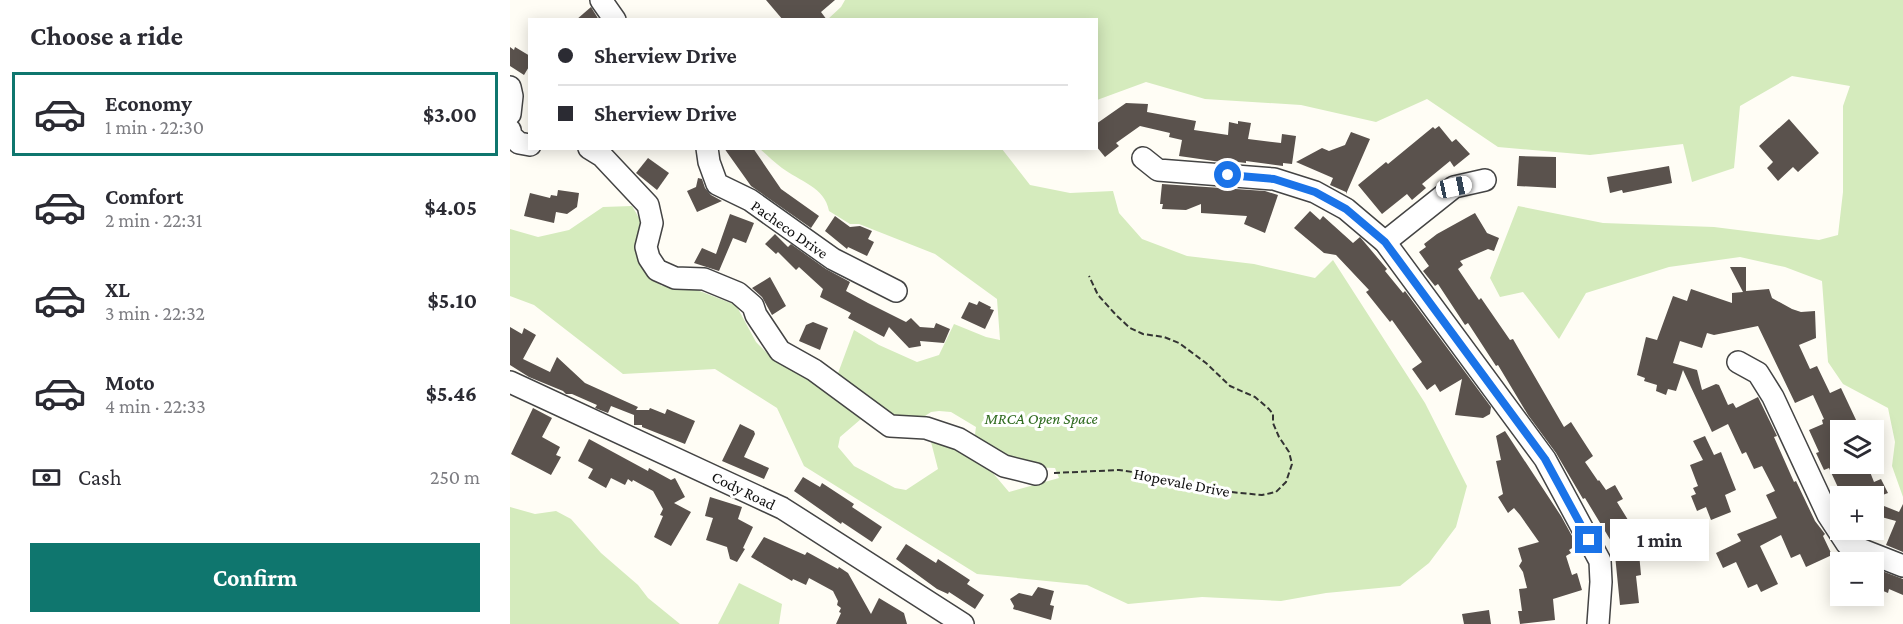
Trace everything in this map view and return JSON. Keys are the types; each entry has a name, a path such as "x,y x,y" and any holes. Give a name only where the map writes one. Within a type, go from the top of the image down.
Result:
{"street":[{"path":"601,0 614,18"},
{"path":"510,87 512,96 510,114"},
{"path":"510,130 511,136 519,143 528,145"},
{"path":"592,150 602,156 648,205 652,223 646,247 649,258 657,270 675,278 704,279 738,293 753,306 756,315 780,351 814,370 890,426 926,428 958,439 1004,466 1036,474"},
{"name":"Pacheco Drive","path":"707,150 717,184 750,200 833,259 896,291"},
{"path":"1143,158 1158,170 1274,179 1315,192 1346,209 1385,242 1545,459 1600,561 1598,624"},
{"path":"1385,242 1454,187 1485,180"},
{"path":"1738,362 1758,373 1773,397 1828,515 1847,544 1903,566"},
{"name":"Cody Road","path":"510,382 782,508 963,624"}],"path":[{"name":"Hopevale Drive","path":"1036,474 1119,470 1160,476 1220,491 1262,495 1276,492 1289,476 1292,464 1289,452 1279,437 1273,423 1273,414 1269,409 1255,397 1230,386 1179,342 1164,336 1150,336 1130,327 1098,296 1089,276"}],"green space":[{"path":"845,0 1903,0 1903,497 1892,466 1895,442 1888,408 1843,384 1828,362 1822,281 1785,267 1740,257 1669,267 1586,293 1559,339 1523,292 1500,297 1490,278 1518,206 1603,223 1714,227 1819,240 1838,235 1843,192 1843,106 1850,86 1792,76 1740,106 1734,168 1692,182 1683,144 1590,155 1498,147 1427,99 1376,122 1301,105 1205,99 1146,82 1098,100 1098,18 829,18"},
{"name":"MRCA Open Space","path":"761,150 1003,150 1030,185 1070,193 1113,191 1119,213 1142,239 1187,256 1254,264 1315,278 1333,260 1425,403 1467,486 1456,527 1429,563 1400,586 1326,593 1281,601 1202,597 1128,604 1087,585 977,574 804,466 777,408 715,369 623,374 534,305 510,296 510,229 538,237 569,230 603,207 632,206 642,223 641,261 649,277 662,286 689,287 736,305 756,342 776,362 802,367 813,374 861,419 840,437 838,447 854,466 895,488 906,490 938,469 931,442 951,444 987,466 1009,492 1059,478 1055,468 1025,467 974,442 976,427 951,412 939,411 931,412 922,418 909,416 894,419 874,411 863,392 837,376 854,330 879,345 917,362 939,355 954,324 1000,340 997,299 935,254 859,224 850,224 829,211 827,203 817,190 782,168"},
{"path":"510,507 535,514 556,511 571,519 601,553 638,585 648,598 680,624 510,624"},
{"path":"739,583 782,604 779,624 718,624"}],"building":[{"path":"766,0 835,0 821,12 826,18 781,18"},
{"path":"591,7 598,18 578,18"},
{"path":"510,47 514,50 515,47 528,55 528,68 524,75 510,66"},
{"path":"1126,103 1148,104 1147,112 1196,121 1194,130 1228,135 1229,122 1238,124 1238,121 1251,123 1248,139 1281,143 1282,134 1296,136 1292,164 1283,163 1283,166 1246,161 1246,163 1221,160 1221,162 1179,156 1182,140 1169,137 1170,133 1140,126 1116,143 1119,146 1105,157 1098,148 1098,123"},
{"path":"1789,119 1819,153 1798,172 1793,167 1778,181 1767,168 1773,162 1759,146"},
{"path":"1439,126 1452,142 1456,139 1470,154 1454,167 1450,161 1422,184 1426,188 1412,200 1407,194 1382,214 1358,185 1433,127 1435,129"},
{"path":"1351,132 1370,139 1346,194 1330,185 1333,178 1296,162 1322,148 1329,151 1345,145"},
{"path":"725,150 754,150 781,189 819,216 811,228 751,186"},
{"path":"1519,156 1556,157 1556,188 1517,186"},
{"path":"648,158 669,173 657,190 636,173"},
{"path":"1669,166 1672,183 1623,193 1622,190 1610,193 1607,177"},
{"path":"698,178 702,179 711,195 722,201 697,212 687,191 696,187"},
{"path":"1162,184 1265,191 1278,195 1265,233 1244,224 1247,216 1201,213 1201,204 1186,210 1162,209 1163,204 1160,204"},
{"path":"558,190 579,193 577,207 567,214 556,212 554,223 524,216 530,193 550,198 551,195 557,196"},
{"path":"1310,211 1320,220 1323,216 1353,243 1360,237 1387,269 1385,271 1403,293 1405,291 1491,407 1490,414 1483,418 1455,415 1462,379 1440,392 1435,384 1427,390 1412,369 1422,362 1392,320 1390,322 1366,292 1369,290 1336,255 1324,253 1294,228"},
{"path":"1475,213 1487,233 1499,238 1494,251 1488,249 1460,261 1463,265 1458,269 1510,340 1513,339 1564,427 1571,422 1593,456 1585,462 1598,481 1606,490 1615,485 1623,499 1617,502 1633,528 1611,541 1498,365 1496,366 1468,323 1465,325 1438,284 1435,286 1423,271 1429,266 1419,252 1426,247 1424,244"},
{"path":"730,214 754,223 746,243 733,238 719,271 694,263 702,248 716,254"},
{"path":"835,216 850,227 860,226 872,231 868,239 874,242 867,256 848,247 847,249 825,231"},
{"path":"775,234 788,247 791,244 826,269 850,282 846,291 868,303 906,322 911,318 920,327 934,328 936,323 950,329 944,343 920,341 921,346 909,348 889,327 884,337 848,318 851,313 820,297 823,289 799,267 796,270 778,252 776,254 765,244"},
{"path":"1730,267 1746,267 1746,291 1769,289 1772,298 1792,309 1801,312 1815,311 1816,338 1799,345 1810,369 1817,366 1830,393 1841,388 1856,420 1830,420 1830,470 1829,468 1824,470 1809,430 1823,424 1824,419 1813,395 1795,403 1758,326 1714,335 1707,333 1702,348 1680,341 1673,363 1697,370 1702,390 1716,384 1719,385 1728,405 1733,403 1736,408 1758,397 1777,436 1774,437 1794,482 1796,481 1815,521 1825,534 1823,536 1831,552 1830,556 1806,567 1800,554 1791,558 1781,535 1760,546 1778,584 1761,592 1757,584 1748,588 1736,562 1723,568 1716,553 1741,541 1737,534 1777,518 1766,495 1775,491 1762,466 1754,469 1746,452 1742,454 1728,424 1712,432 1683,370 1676,391 1668,389 1666,395 1656,391 1657,385 1644,381 1645,378 1637,375 1646,337 1657,340 1673,296 1687,301 1691,289 1732,303 1732,293 1743,292"},
{"path":"770,277 786,306 772,315 762,297 752,288"},
{"path":"979,301 994,310 985,329 961,318 969,302 977,305"},
{"path":"813,322 828,328 820,350 799,341 806,325"},
{"path":"510,327 522,334 524,328 536,335 523,359 550,372 557,357 585,383 638,407 636,410 649,410 650,408 665,414 667,409 695,421 685,444 642,427 642,425 634,425 634,415 611,406 608,413 595,408 597,405 529,377 510,365"},
{"path":"533,408 552,418 542,437 560,447 556,455 561,457 551,475 511,454"},
{"path":"740,424 754,431 755,434 744,457 769,468 764,479 722,461"},
{"path":"1505,431 1561,516 1577,545 1569,550 1571,553 1566,556 1572,575 1577,573 1582,590 1553,599 1555,620 1520,624 1518,611 1522,611 1519,589 1527,588 1519,566 1522,561 1518,548 1539,542 1514,508 1508,513 1498,497 1503,494 1496,461 1501,460 1496,436"},
{"path":"1705,436 1714,455 1721,452 1736,490 1725,495 1731,512 1711,520 1706,507 1697,511 1691,496 1696,494 1693,488 1698,486 1690,465 1703,460 1693,441"},
{"path":"589,439 648,471 649,468 671,480 675,478 685,497 674,503 691,512 671,546 654,537 663,516 660,515 663,509 653,491 628,479 625,485 611,478 606,488 588,478 593,469 578,461"},
{"path":"1832,474 1871,474 1874,482 1881,479 1888,493 1884,494 1884,486 1837,486"},
{"path":"803,477 820,487 822,483 854,504 852,507 882,527 872,542 842,522 841,524 794,491"},
{"path":"710,497 742,507 738,519 753,527 743,548 745,549 737,562 730,559 727,547 706,540 713,518 705,516"},
{"path":"1903,504 1903,552 1886,545 1896,521 1884,518 1884,506 1899,512"},
{"path":"764,537 805,555 807,552 838,569 839,567 848,573 871,614 879,598 904,613 907,624 836,624 841,608 837,605 838,601 833,591 809,578 806,585 793,579 792,581 751,557"},
{"path":"906,544 936,563 938,559 970,580 967,584 984,595 975,609 949,592 948,594 937,589 896,559"},
{"path":"1639,553 1641,575 1636,576 1639,603 1620,605 1615,555"},
{"path":"1884,572 1903,579 1903,595 1889,589 1888,593 1884,591"},
{"path":"1038,587 1054,591 1050,605 1054,606 1051,620 1013,609 1014,606 1010,599 1019,593 1032,596"},
{"path":"1489,610 1491,624 1464,624 1462,614"}],"route":[{"path":"1228,175 1274,179 1315,192 1346,209 1385,242 1545,459 1589,540"}]}
